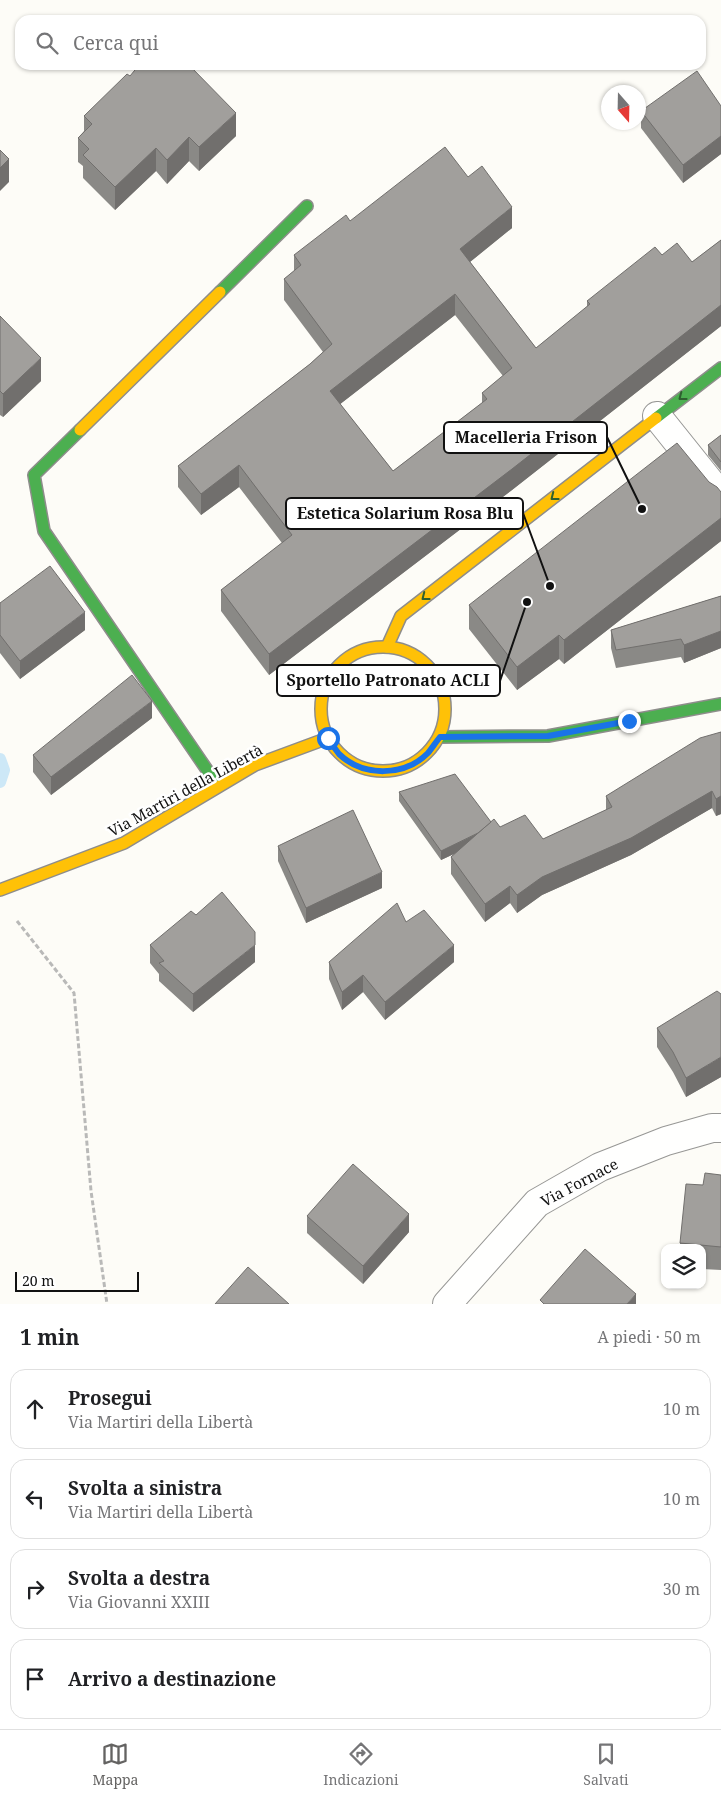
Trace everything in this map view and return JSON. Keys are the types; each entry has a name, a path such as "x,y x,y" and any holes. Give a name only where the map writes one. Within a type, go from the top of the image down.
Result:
{"main road":[{"path":"218,786 44,531 34,475 307,206"},
{"path":"387,647 401,616 721,368"},
{"path":"387,647 407,652 424,662 437,678 445,697 445,717 440,737 428,753 412,764 394,771 374,771 355,765 339,754 328,738 322,720 322,701 327,684 337,668 351,656 368,649 387,647"},
{"path":"440,737 548,736 721,704"},
{"name":"Via Martiri della Libertà","path":"0,890 124,843 255,765 328,738"}],"street":[{"path":"657,416 721,496"},
{"name":"Via Fornace","path":"447,1304 537,1203 600,1167 666,1141 712,1128 721,1128"}],"path":[{"path":"17,920 74,993 91,1191 107,1304"}],"building":[{"path":"135,70 194,70 236,113 199,147 189,137 167,160 156,148 115,187 83,155 89,149 78,138 92,124 84,116 127,74 130,76"},
{"path":"697,71 721,106 721,136 683,165 646,117 646,107"},
{"path":"445,147 468,177 482,166 512,207 460,249 536,348 590,304 587,301 655,247 662,255 677,243 692,262 721,240 721,305 512,469 269,654 221,590 292,535 239,465 201,494 178,466 310,364 332,344 284,279 301,265 294,255 346,215 350,221","holes":["455,294 512,368 482,393 487,399 393,471 330,391"]},
{"path":"0,150 9,159 0,168"},
{"path":"0,316 41,358 3,394 0,391"},
{"path":"721,435 721,462 708,445"},
{"path":"677,443 709,482 721,492 721,518 564,640 559,635 517,667 469,605"},
{"path":"50,566 85,612 20,661 0,635 0,603"},
{"path":"721,596 721,631 684,645 681,639 616,650 611,630"},
{"path":"132,675 152,701 51,777 33,755"},
{"path":"721,732 721,796 716,799 712,791 631,838 542,877 517,895 510,886 485,904 451,857 494,819 500,827 525,815 543,839 612,807 606,796 700,738"},
{"path":"455,774 491,822 478,833 441,851 399,792"},
{"path":"353,810 382,872 306,908 278,846"},
{"path":"222,892 255,932 255,945 193,994 159,963 164,961 150,945 191,911 196,915"},
{"path":"397,903 406,922 424,910 454,945 385,1002 363,975 342,992 329,962"},
{"path":"717,991 721,994 721,1057 686,1078 673,1052 657,1028"},
{"path":"353,1164 409,1214 363,1266 307,1216"},
{"path":"705,1173 721,1175 721,1247 706,1246 706,1244 680,1243 686,1184 703,1185"},
{"path":"585,1249 636,1294 627,1304 544,1304 540,1300"},
{"path":"248,1267 289,1304 215,1304"}],"waterway":[{"path":"0,759 4,770 0,782"}],"traffic: fast":[{"path":"220,292 307,206"},
{"path":"656,418 721,368"},
{"path":"80,430 34,475 44,531 218,786"},
{"path":"440,737 548,736 721,704"}],"traffic: slow":[{"path":"80,430 220,292"},
{"path":"387,647 401,616 656,418"},
{"path":"383,647 407,652 427,665 440,685 445,709 440,733 427,753 407,766 383,771 359,766 339,753 326,733 321,709 326,685 339,665 359,652 383,647"},
{"path":"0,890 124,843 255,765 328,738"}],"place":[{"name":"Macelleria Frison","path":"642,509"},
{"name":"Estetica Solarium Rosa Blu","path":"550,586"},
{"name":"Sportello Patronato ACLI","path":"527,602"}],"route":[{"path":"328,738 339,754 355,765 374,771 394,771 412,764 428,753 440,737 548,736 629,721"}]}
